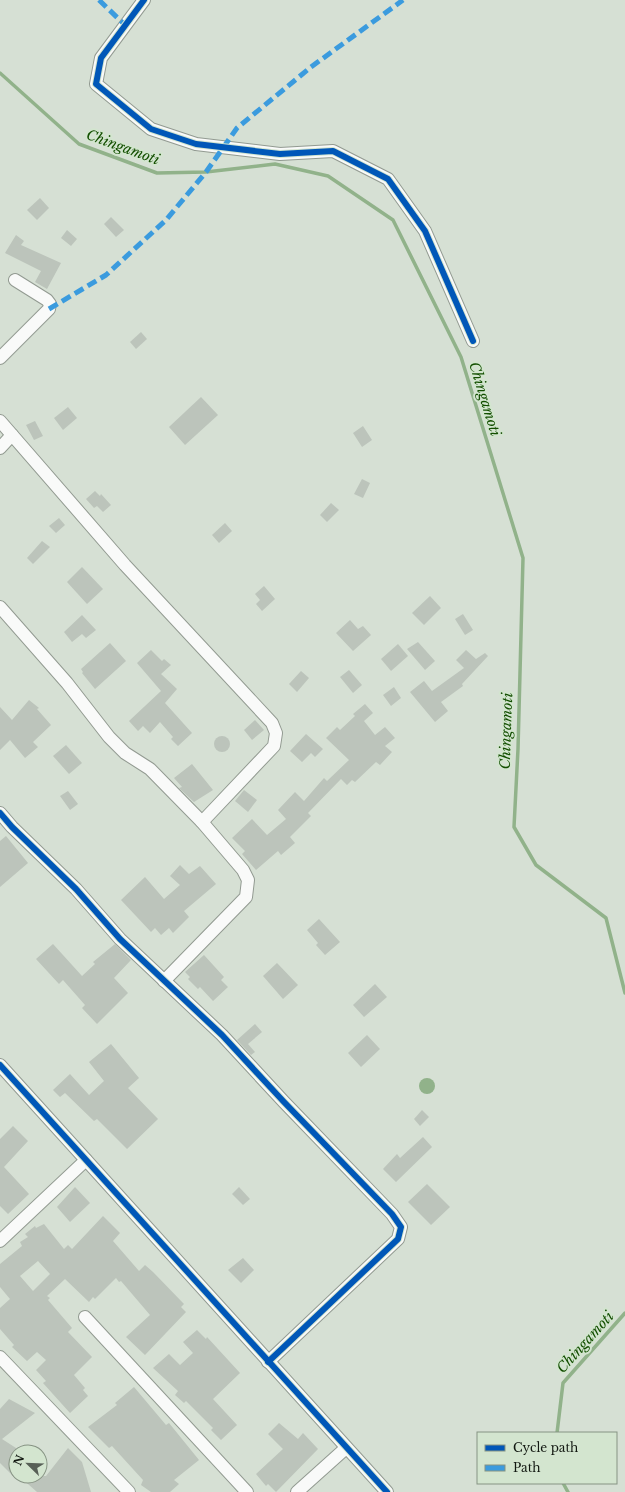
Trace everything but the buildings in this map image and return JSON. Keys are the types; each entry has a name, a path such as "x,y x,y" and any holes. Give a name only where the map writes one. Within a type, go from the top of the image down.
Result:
{"street":[{"path":"144,0 101,58 96,84 151,128 196,144 280,154 333,151 388,179 424,231 473,341"},
{"path":"0,358 49,309 50,304 47,300 15,280"},
{"path":"0,421 125,565 272,723 276,733 274,746 202,822"},
{"path":"0,448 12,435"},
{"path":"0,607 67,683 109,737 125,753 150,769 202,822 243,870 248,880 246,897 164,981"},
{"path":"0,813 12,827 76,889 120,939 222,1035 392,1214 401,1227 398,1239 268,1362"},
{"path":"0,1065 387,1492"},
{"path":"1,1239 86,1160"},
{"path":"85,1317 247,1492"},
{"path":"0,1357 129,1492"},
{"path":"297,1492 346,1448"}],"shaded area":[{"path":"424,1078 430,1078 435,1083 433,1092 430,1094 424,1094 419,1089 419,1083"}],"waterway":[{"name":"Chingamoti","path":"0,73 79,144 157,173 206,172 275,164 328,176 393,220 461,357 523,558 518,749 514,827 536,865 606,918 625,993"},
{"name":"Chingamoti","path":"557,1432 563,1383 625,1313"},
{"name":"Chingamoti","path":"564,1484 568,1492"}],"marked path":[{"path":"99,0 125,25"},
{"path":"49,309 106,275 166,220 206,172 237,128 311,67 403,0"}],"cycle path":[{"path":"144,0 101,58 96,84 151,129 196,144 280,154 333,151 388,179 425,231 473,341"},
{"path":"0,813 12,827 76,889 120,939 222,1035 392,1214 401,1227 398,1239 268,1362"},
{"path":"0,1065 387,1492"}]}
